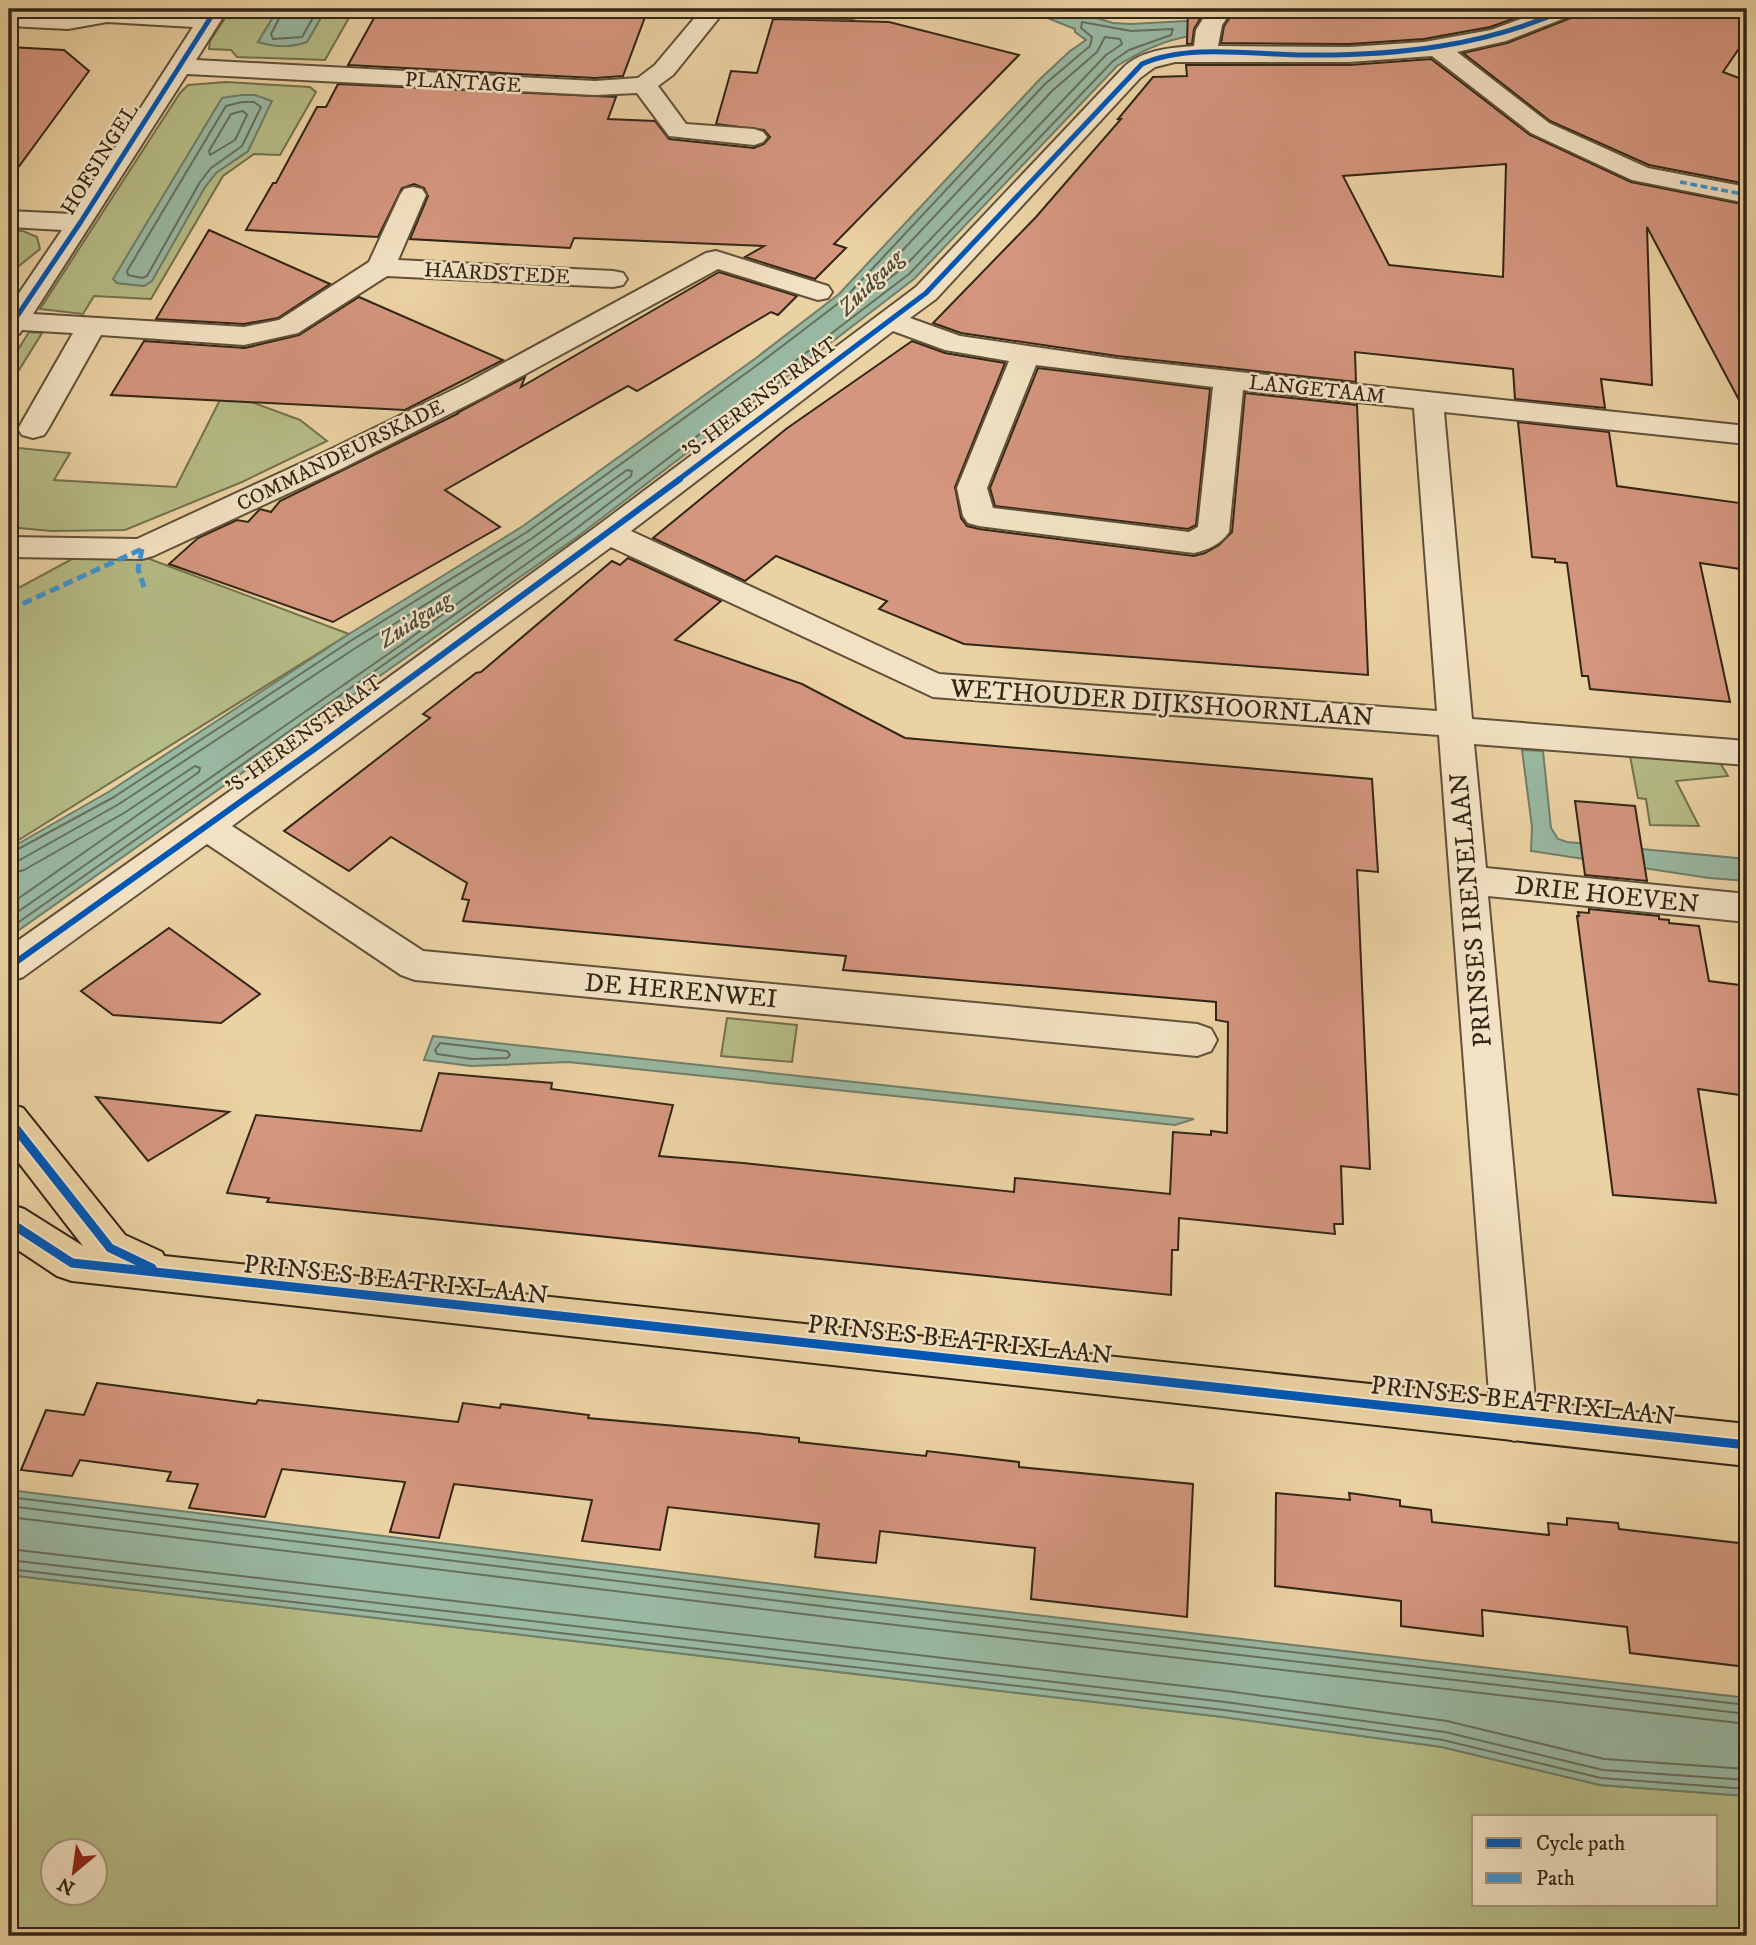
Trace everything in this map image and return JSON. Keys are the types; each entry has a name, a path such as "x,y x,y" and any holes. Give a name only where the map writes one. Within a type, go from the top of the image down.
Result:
{"main road":[{"name":"PRINSES BEATRIXLAAN","path":"9,1120 110,1248 167,1275"},
{"name":"PRINSES BEATRIXLAAN","path":"9,1222 72,1262 167,1275 1747,1445"}],"street":[{"path":"68,22 89,9"},
{"path":"714,9 664,70 644,85 678,131 754,137"},
{"path":"757,9 848,12 853,9"},
{"name":"'S-HERENSTRAAT","path":"9,967 608,533 891,321 926,293 1143,63 1164,57 1211,30 1303,55 1437,48 1492,39 1542,22 1567,9"},
{"path":"9,19 68,22 107,15 212,15"},
{"name":"HOFSINGEL","path":"11,324 80,223 212,15"},
{"path":"1437,48 1540,128 1641,174 1747,195"},
{"name":"PLANTAGE","path":"178,66 568,87 644,85"},
{"name":"HAARDSTEDE","path":"413,195 381,267 613,279"},
{"path":"9,219 80,223"},
{"name":"COMMANDEURSKADE","path":"9,547 142,549 332,461 475,390 716,259 818,292"},
{"path":"11,324 92,326 244,336 288,327 381,267"},
{"name":"LANGETAAM","path":"891,321 955,344 1117,368 1747,435"},
{"path":"33,429 92,326"},
{"path":"1026,354 972,488 979,516 1194,543 1213,532 1229,379"},
{"name":"PRINSES IRENELAAN","path":"1428,401 1514,1420"},
{"name":"WETHOUDER DIJKSHOORNLAAN","path":"608,533 933,685 1747,753"},
{"name":"DE HERENWEI","path":"206,826 415,965 1197,1040"},
{"name":"DRIE HOEVEN","path":"1468,880 1747,908"}],"green space":[{"path":"231,9 278,9 258,42 282,46 307,42 326,9 354,9 325,60 237,57 231,50 209,49 210,41"},
{"path":"226,82 310,87 316,92 280,155 254,154 223,176 151,299 94,296 83,314 40,309 180,93 188,85","holes":["271,102 248,151 216,173 205,187 144,286 117,283"]},
{"path":"9,230 23,231 37,237 40,249 9,274"},
{"path":"29,332 42,333 9,386 9,364"},
{"path":"224,392 300,420 327,441 242,482 125,530 51,531 9,527 9,447 70,453 54,480 176,487"},
{"path":"115,546 349,634 9,846 9,593 85,552"},
{"path":"1638,753 1719,761 1728,776 1676,781 1699,826 1650,825 1646,799 1638,798 1630,756"},
{"path":"727,1018 797,1025 792,1062 721,1056"},
{"path":"9,1575 1223,1717 1442,1747 1600,1785 1747,1796 1747,1936 9,1935"}],"water":[{"path":"278,9 326,9 307,42 282,46 258,42"},
{"name":"Zuidgaag","path":"1025,9 1067,9 1113,23 1205,20 1291,28 1490,12 1496,9 1544,9 1468,34 1416,42 1291,45 1218,35 1191,36 1158,45 1117,66 914,279 577,537 9,937 9,849 110,791 349,634 523,526 756,358 839,294 1040,79 1086,40 1075,32 1075,29"},
{"path":"255,95 272,101 248,151 216,173 205,187 152,281 144,286 117,283 113,279 222,98"},
{"path":"1522,750 1543,751 1551,828 1558,839 1747,859 1747,881 1709,878 1531,851 1532,827"},
{"path":"433,1036 1194,1119 1175,1125 568,1062 471,1066 424,1060"},
{"path":"9,1490 847,1593 1747,1698 1747,1796 1600,1785 1442,1747 1223,1717 9,1575"}],"building":[{"path":"379,9 648,9 623,76 595,78 348,65"},
{"path":"1188,9 1206,9 1194,29 1192,44 1187,44"},
{"path":"1236,9 1541,9 1490,27 1424,39 1349,44 1221,43 1224,26"},
{"path":"1582,9 1747,9 1747,37 1723,72 1747,81 1747,184 1649,165 1550,121 1463,53 1507,43 1576,16"},
{"path":"773,19 889,22 1019,55 834,244 846,248 815,279 745,257 764,246 574,238 570,248 410,239 428,196 424,188 414,184 402,188 378,237 246,230 273,183 276,183 317,107 326,107 338,84 616,97 608,119 655,121 669,139 754,148 764,144 770,137 764,130 716,124 731,71 757,73"},
{"path":"9,47 64,50 89,71 9,180"},
{"path":"1431,59 1530,135 1631,182 1747,205 1747,415 1647,227 1652,385 1601,379 1605,408 1515,399 1513,369 1355,352 1356,382 1117,356 961,333 933,323 1036,217 1121,119 1118,119 1153,77 1187,76 1186,65 1349,65","holes":["1506,164 1503,277 1389,265 1343,176"]},
{"path":"209,230 330,284 278,318 244,324 156,319"},
{"path":"719,272 797,296 778,315 771,312 637,391 628,386 445,490 500,527 333,622 169,564 198,538 237,520 248,522 260,509 271,512 280,501 459,413 525,377 521,387"},
{"path":"359,297 503,360 405,410 111,395 144,341 245,348 299,335"},
{"path":"912,341 945,353 1005,363 955,487 961,518 967,526 979,529 1194,556 1205,553 1219,545 1232,532 1245,393 1357,405 1368,675 964,644 879,609 887,601 776,556 745,581 653,538 786,429"},
{"path":"1038,368 1210,389 1196,525 1188,529 995,506 990,488"},
{"path":"1518,422 1609,432 1617,486 1747,504 1747,570 1700,563 1730,702 1590,689 1588,676 1582,676 1567,563 1532,557"},
{"path":"628,558 721,601 675,640 802,684 905,738 1372,779 1378,872 1357,870 1370,1169 1341,1166 1343,1224 1334,1224 1335,1234 1179,1218 1178,1250 1172,1250 1171,1295 267,1202 269,1198 227,1193 256,1115 421,1131 439,1073 552,1083 551,1089 673,1105 659,1156 1014,1192 1015,1178 1170,1194 1173,1132 1211,1135 1211,1131 1227,1133 1228,1022 1216,1020 1216,1002 843,970 846,956 463,921 469,900 462,899 467,883 391,837 349,871 284,831 430,718 423,714 476,673 481,672 612,561 620,565"},
{"path":"1575,801 1635,806 1647,881 1585,875"},
{"path":"1589,909 1659,916 1659,919 1669,920 1669,923 1699,926 1709,981 1747,986 1747,1096 1698,1089 1716,1203 1613,1195 1577,916 1578,912 1589,913"},
{"path":"169,928 260,994 221,1023 113,1015 81,991"},
{"path":"96,1097 229,1112 148,1161"},
{"path":"97,1383 256,1404 258,1400 458,1422 463,1403 500,1408 501,1404 589,1415 588,1418 799,1438 799,1442 926,1456 927,1451 1019,1462 1019,1467 1193,1484 1187,1617 1031,1599 1035,1548 880,1531 876,1563 815,1557 819,1524 668,1507 660,1550 582,1541 592,1500 454,1484 439,1538 390,1532 405,1482 282,1469 265,1517 189,1508 198,1484 167,1481 171,1472 80,1460 72,1476 21,1470 46,1410 84,1415"},
{"path":"1276,1493 1350,1500 1349,1493 1400,1500 1400,1506 1431,1510 1432,1522 1549,1535 1548,1523 1567,1525 1567,1518 1618,1523 1619,1529 1747,1544 1747,1667 1630,1653 1627,1627 1482,1610 1483,1636 1401,1626 1401,1601 1275,1586"}],"marked path":[{"path":"1680,182 1747,195"},
{"path":"142,549 138,569 144,587"},
{"path":"9,610 142,549"}],"cycle path":[{"path":"9,328 80,223 216,9"},
{"path":"9,967 313,750 608,533 926,293 1142,64 1160,58 1192,54 1349,55 1424,50 1497,36 1567,9"},
{"path":"9,1120 110,1248 152,1268"},
{"path":"9,1222 72,1263 1747,1445"}]}
